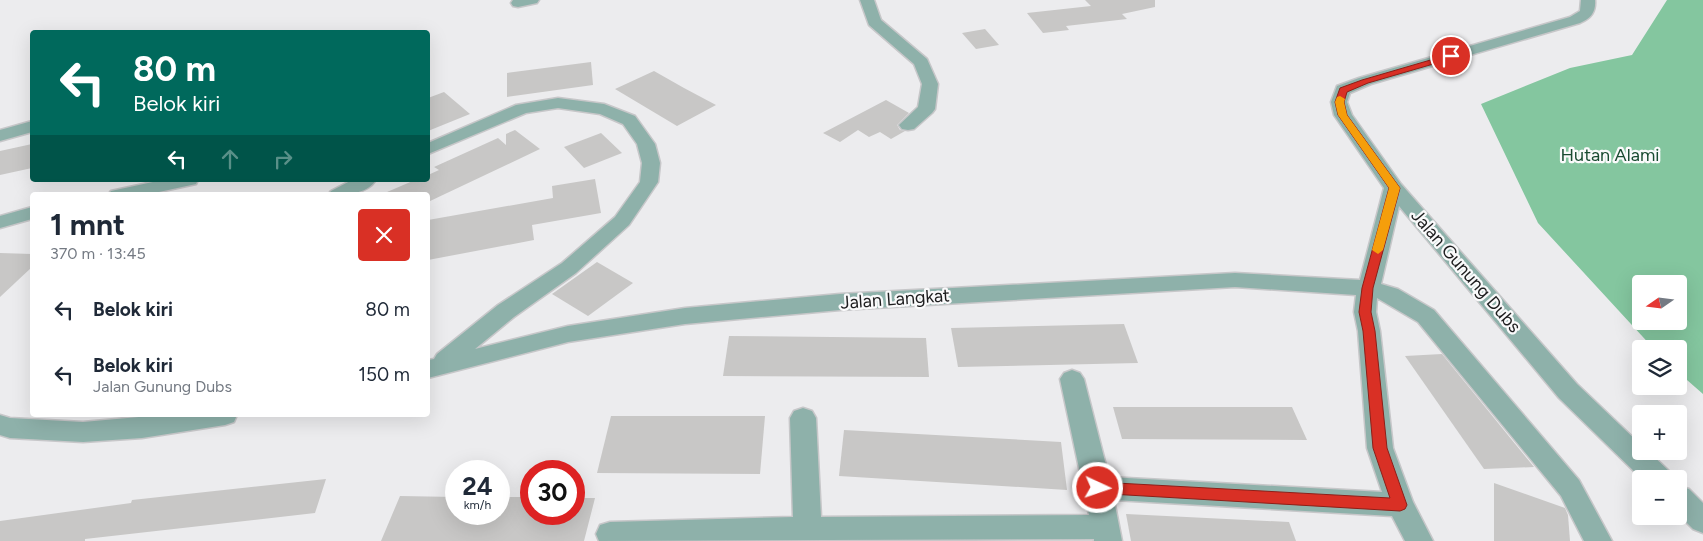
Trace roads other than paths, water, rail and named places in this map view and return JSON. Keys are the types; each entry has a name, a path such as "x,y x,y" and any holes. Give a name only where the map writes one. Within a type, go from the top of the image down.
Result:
{"street":[{"path":"867,0 874,22 920,62 930,84 926,109 908,125"},
{"name":"Jalan Gunung Dubs","path":"1588,0 1588,9 1585,15 1575,20 1365,82 1344,90 1339,102 1343,115 1394,188 1568,391 1651,470"},
{"path":"430,148 522,109 558,103 604,109 629,120 646,144 652,163 649,182 622,221 569,268 506,311 433,367"},
{"path":"0,136 30,127"},
{"path":"132,192 180,182"},
{"path":"344,192 363,182"},
{"path":"1394,188 1368,288 1365,312 1369,331 1380,448 1400,505 1420,541"},
{"path":"3,221 30,214"},
{"name":"Jalan Langkat","path":"433,367 568,334 684,316 840,302 1235,280 1368,288 1390,294 1426,316 1570,488 1598,541"},
{"path":"610,534 1106,534 1098,488 1072,379"},
{"path":"0,425 10,428 83,432 142,428 211,417"},
{"path":"803,418 809,535"},
{"path":"1098,488 1400,505"},
{"path":"1687,505 1703,521"}],"park label":[{"name":"Hutan Alami","path":"1610,155"}]}
